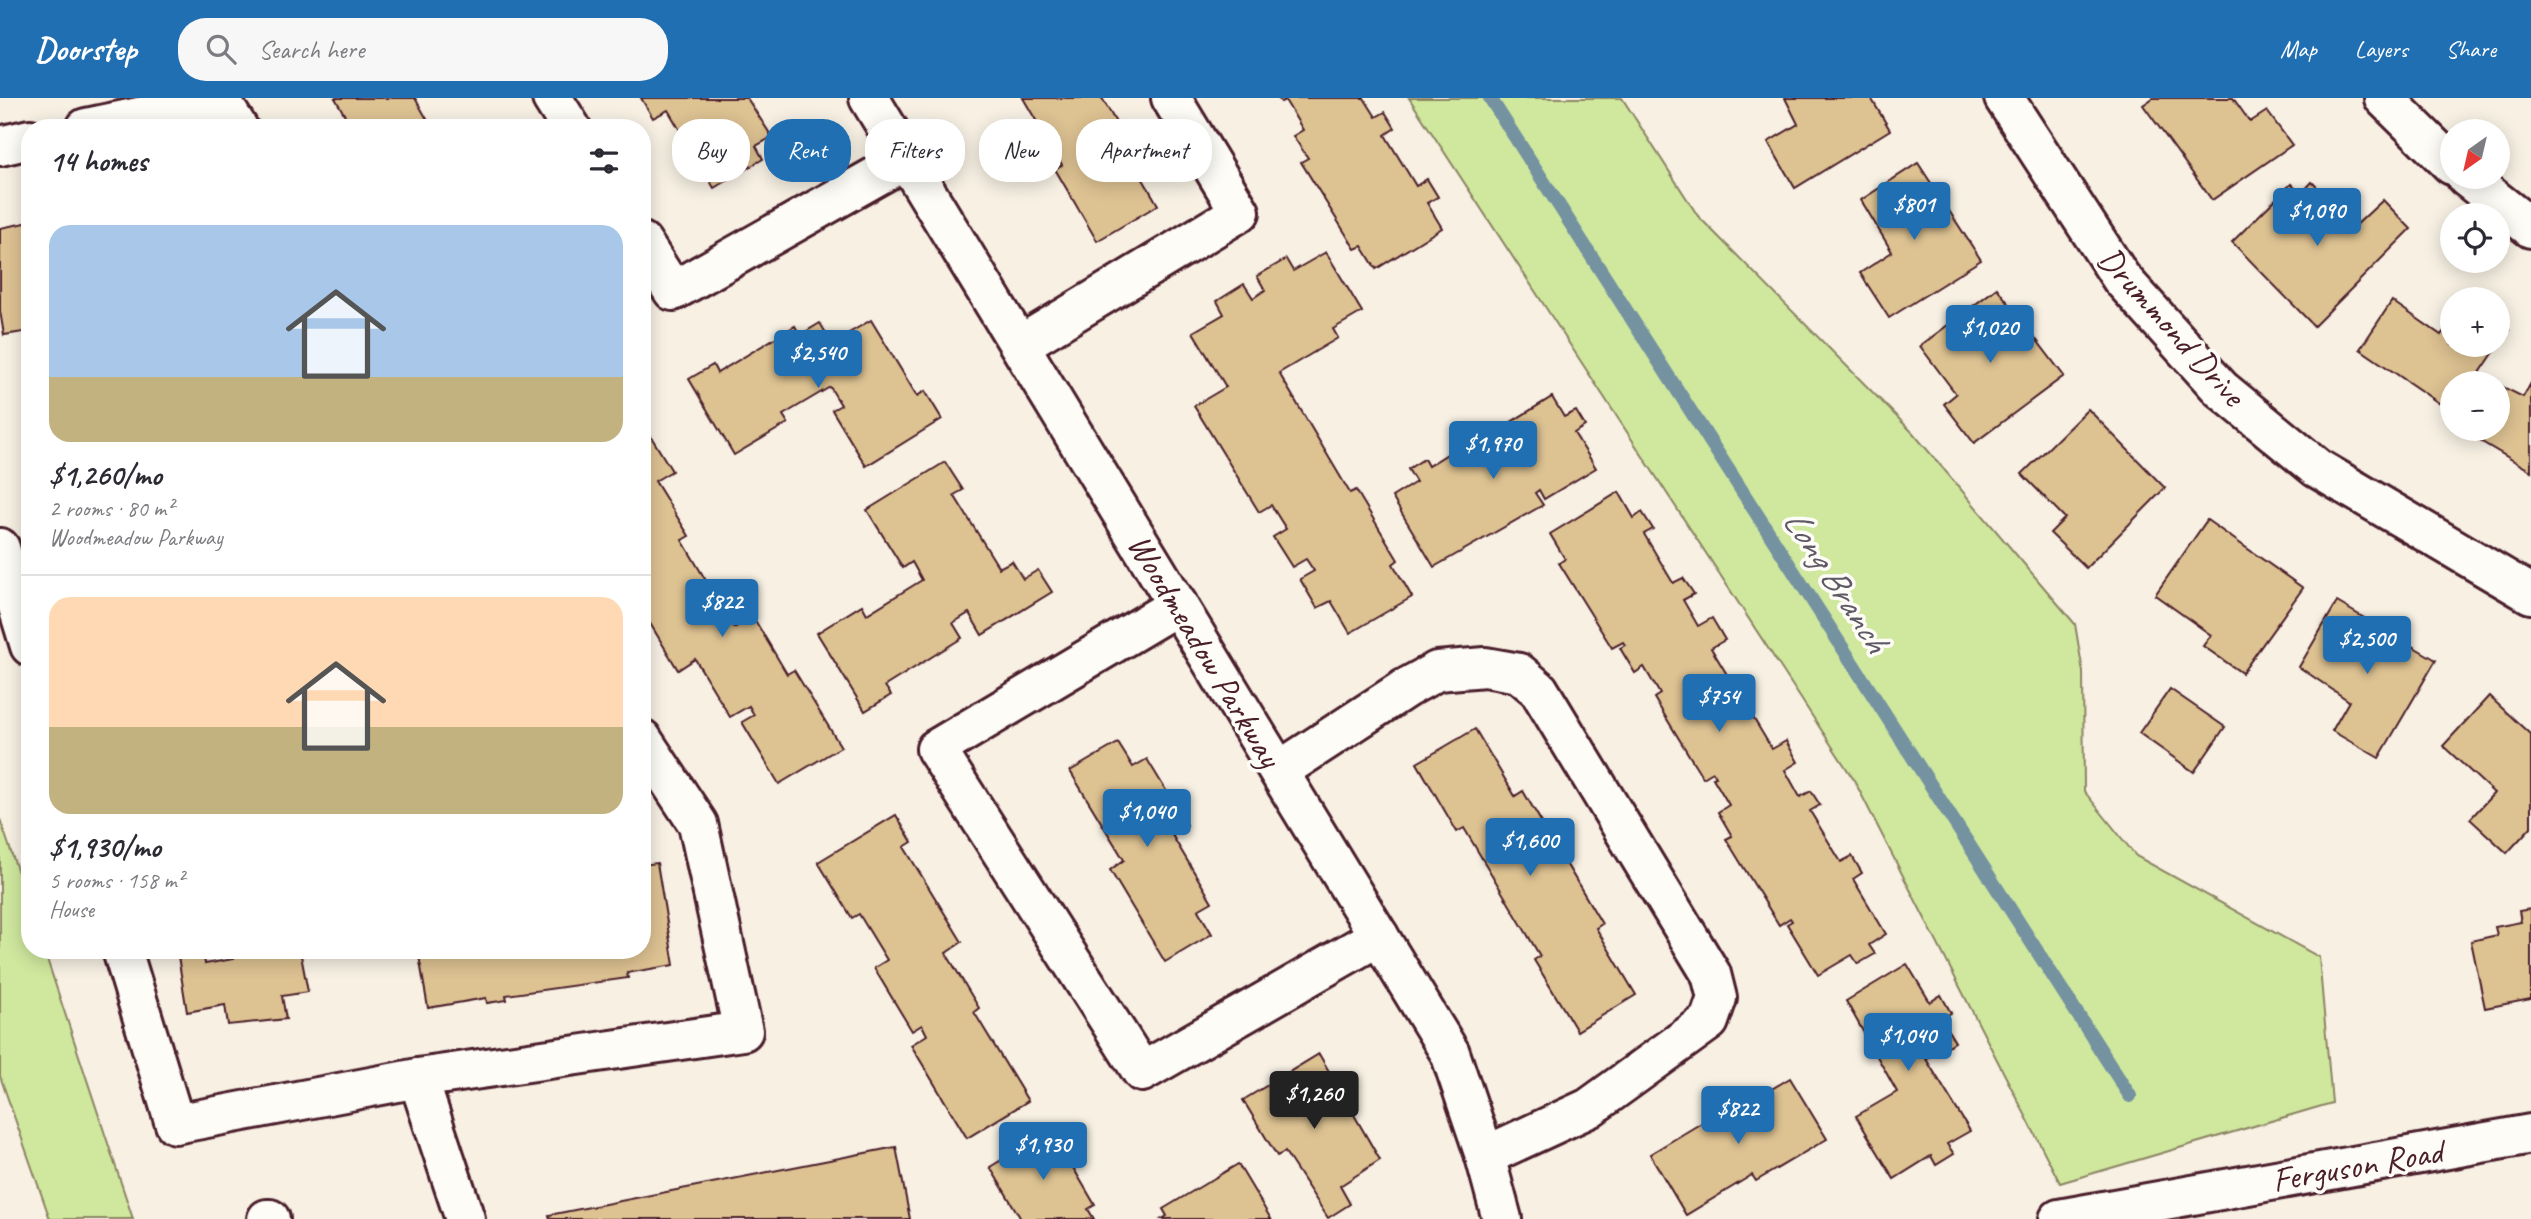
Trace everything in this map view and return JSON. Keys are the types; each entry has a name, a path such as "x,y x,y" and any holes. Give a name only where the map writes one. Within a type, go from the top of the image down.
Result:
{"street":[{"path":"552,98 565,119"},
{"name":"Woodmeadow Parkway","path":"869,98 882,119"},
{"path":"1020,345 1240,212 1171,98"},
{"name":"Drummond Drive","path":"2004,98 2120,278 2221,389 2317,468 2531,594"},
{"path":"2384,98 2440,153"},
{"path":"152,119 226,109"},
{"path":"0,146 21,141"},
{"path":"651,256 674,291 866,182"},
{"name":"Woodmeadow Parkway","path":"921,182 1450,1053 1486,1156 1502,1219"},
{"path":"2481,189 2531,228"},
{"path":"0,548 21,617"},
{"path":"1178,605 936,749 1142,1072 1379,936"},
{"path":"1279,771 1437,671 1485,667 1519,673 1539,690 1711,974 1717,998 1709,1021 1589,1108 1486,1156"},
{"path":"125,959 175,1124 418,1077 743,1031 698,824 651,753"},
{"path":"418,1077 465,1219"},
{"name":"Ferguson Road","path":"2059,1219 2531,1133"}],"green space":[{"path":"1409,98 1622,98 1698,216 1913,433 2075,624 2083,672 2084,791 2136,856 2319,957 2332,1103 2060,1183 1854,780"},
{"path":"0,819 21,881 21,959 47,959 133,1219 50,1219 0,1076"}],"building":[{"path":"335,98 415,98 427,119 347,119"},
{"path":"641,98 747,98 764,125 764,142 756,146 763,159 750,167 750,119 673,119 668,110 653,118"},
{"path":"1023,98 1102,98 1114,119 1076,119 1076,182 1145,182 1158,205 1097,241 1062,181 1062,119 1035,119"},
{"path":"1278,98 1364,98 1376,117 1385,112 1395,128 1385,135 1416,186 1427,179 1438,197 1427,203 1442,228 1376,269 1362,246 1355,249 1301,162 1308,158 1293,136 1303,130 1285,100 1281,102"},
{"path":"1785,98 1871,98 1890,130 1795,188 1768,142 1798,124"},
{"path":"2153,98 2233,98 2250,122 2267,111 2292,145 2212,200 2143,105"},
{"path":"1918,163 1981,260 1889,318 1860,273 1892,252 1861,200"},
{"path":"710,182 724,182 714,188"},
{"path":"2312,182 2355,226 2383,200 2411,229 2314,326 2232,242 2291,184 2301,194"},
{"path":"21,224 21,332 4,335 0,311 0,228"},
{"path":"1326,252 1362,312 1333,329 1338,338 1279,373 1350,493 1356,490 1398,560 1393,564 1412,597 1350,633 1331,601 1317,608 1300,579 1314,571 1306,559 1292,567 1273,537 1286,529 1271,505 1259,512 1194,406 1226,387 1193,332 1224,314 1217,301 1244,284 1253,298 1265,290 1257,276 1286,259 1293,271"},
{"path":"1997,288 2064,376 1974,443 1944,404 1956,394 1920,346"},
{"path":"2392,301 2440,334 2440,357 2491,357 2481,371 2440,371 2440,404 2360,349"},
{"path":"871,320 917,396 925,391 942,419 866,466 832,410 841,405 830,387 783,415 788,423 734,455 689,379 713,365 717,373 795,326 800,335 820,323 832,343"},
{"path":"2531,383 2531,471 2480,441 2510,441 2510,390 2523,397"},
{"path":"1552,397 1564,417 1576,411 1585,426 1574,433 1596,468 1544,499 1539,490 1535,493 1543,505 1434,567 1392,497 1416,482 1408,469 1424,459 1428,466 1481,433 1485,438"},
{"path":"2088,409 2165,488 2086,568 2050,533 2065,518 2022,474"},
{"path":"651,437 672,471 655,481 689,536 682,540 734,628 753,617 787,674 794,670 841,747 779,784 742,722 754,715 749,706 730,717 695,659 678,670 651,625"},
{"path":"945,462 963,490 954,495 999,568 1012,561 1023,579 1038,570 1052,592 982,635 969,613 953,623 962,638 885,686 891,695 865,711 817,633 862,605 867,614 922,580 912,562 903,568 867,510"},
{"path":"1619,492 1634,518 1642,512 1653,529 1644,534 1673,583 1683,578 1694,594 1683,600 1698,626 1712,618 1725,640 1711,648 1772,749 1786,741 1798,762 1785,770 1800,797 1811,791 1820,805 1810,811 1841,862 1852,856 1862,873 1853,879 1886,934 1869,945 1875,954 1858,964 1852,955 1818,975 1787,924 1792,921 1790,918 1779,925 1726,839 1732,836 1718,812 1729,805 1713,778 1716,777 1713,772 1703,778 1654,698 1660,694 1644,667 1635,673 1620,648 1625,645 1623,642 1612,648 1559,563 1565,559 1550,534"},
{"path":"2207,520 2303,588 2242,673 2203,646 2211,635 2155,595"},
{"path":"2337,602 2436,660 2379,758 2332,731 2349,701 2299,667"},
{"path":"2170,689 2225,727 2194,772 2139,733"},
{"path":"2489,696 2531,735 2531,827 2507,853 2470,819 2494,793 2443,746"},
{"path":"1475,729 1515,796 1523,791 1602,924 1596,928 1636,995 1577,1031 1534,960 1540,956 1464,828 1457,832 1417,763"},
{"path":"1118,743 1133,767 1147,759 1187,825 1172,835 1212,902 1198,910 1212,934 1165,962 1110,870 1124,860 1070,771"},
{"path":"896,815 912,842 904,847 962,942 946,953 979,1008 974,1012 1028,1101 967,1138 911,1045 927,1035 922,1025 912,1031 874,968 887,960 859,914 852,918 818,862"},
{"path":"657,863 674,965 627,973 628,978 506,995 507,1000 487,1003 486,998 428,1008 420,959 651,959 651,864"},
{"path":"2531,909 2531,999 2485,1008 2471,941 2497,935 2495,927 2521,922 2519,911"},
{"path":"178,959 204,959 205,964 233,959 302,959 308,992 282,996 286,1019 228,1025 225,1005 187,1012"},
{"path":"1907,964 1930,1002 1941,995 1951,1013 1941,1019 1955,1042 1926,1059 1970,1131 1947,1144 1954,1154 1936,1165 1931,1156 1894,1179 1856,1116 1897,1092 1846,1001"},
{"path":"1319,1054 1380,1160 1340,1186 1350,1204 1328,1218 1285,1152 1277,1156 1243,1100"},
{"path":"1790,1078 1827,1139 1756,1181 1752,1175 1686,1215 1650,1154 1718,1113 1722,1119"},
{"path":"1051,1130 1095,1205 1088,1209 1094,1219 1021,1219 990,1167"},
{"path":"896,1147 910,1219 550,1219 549,1215"},
{"path":"1238,1164 1271,1219 1162,1219 1167,1216 1163,1209"}],"waterway":[{"name":"Long Branch","path":"1490,98 2130,1096"}]}
